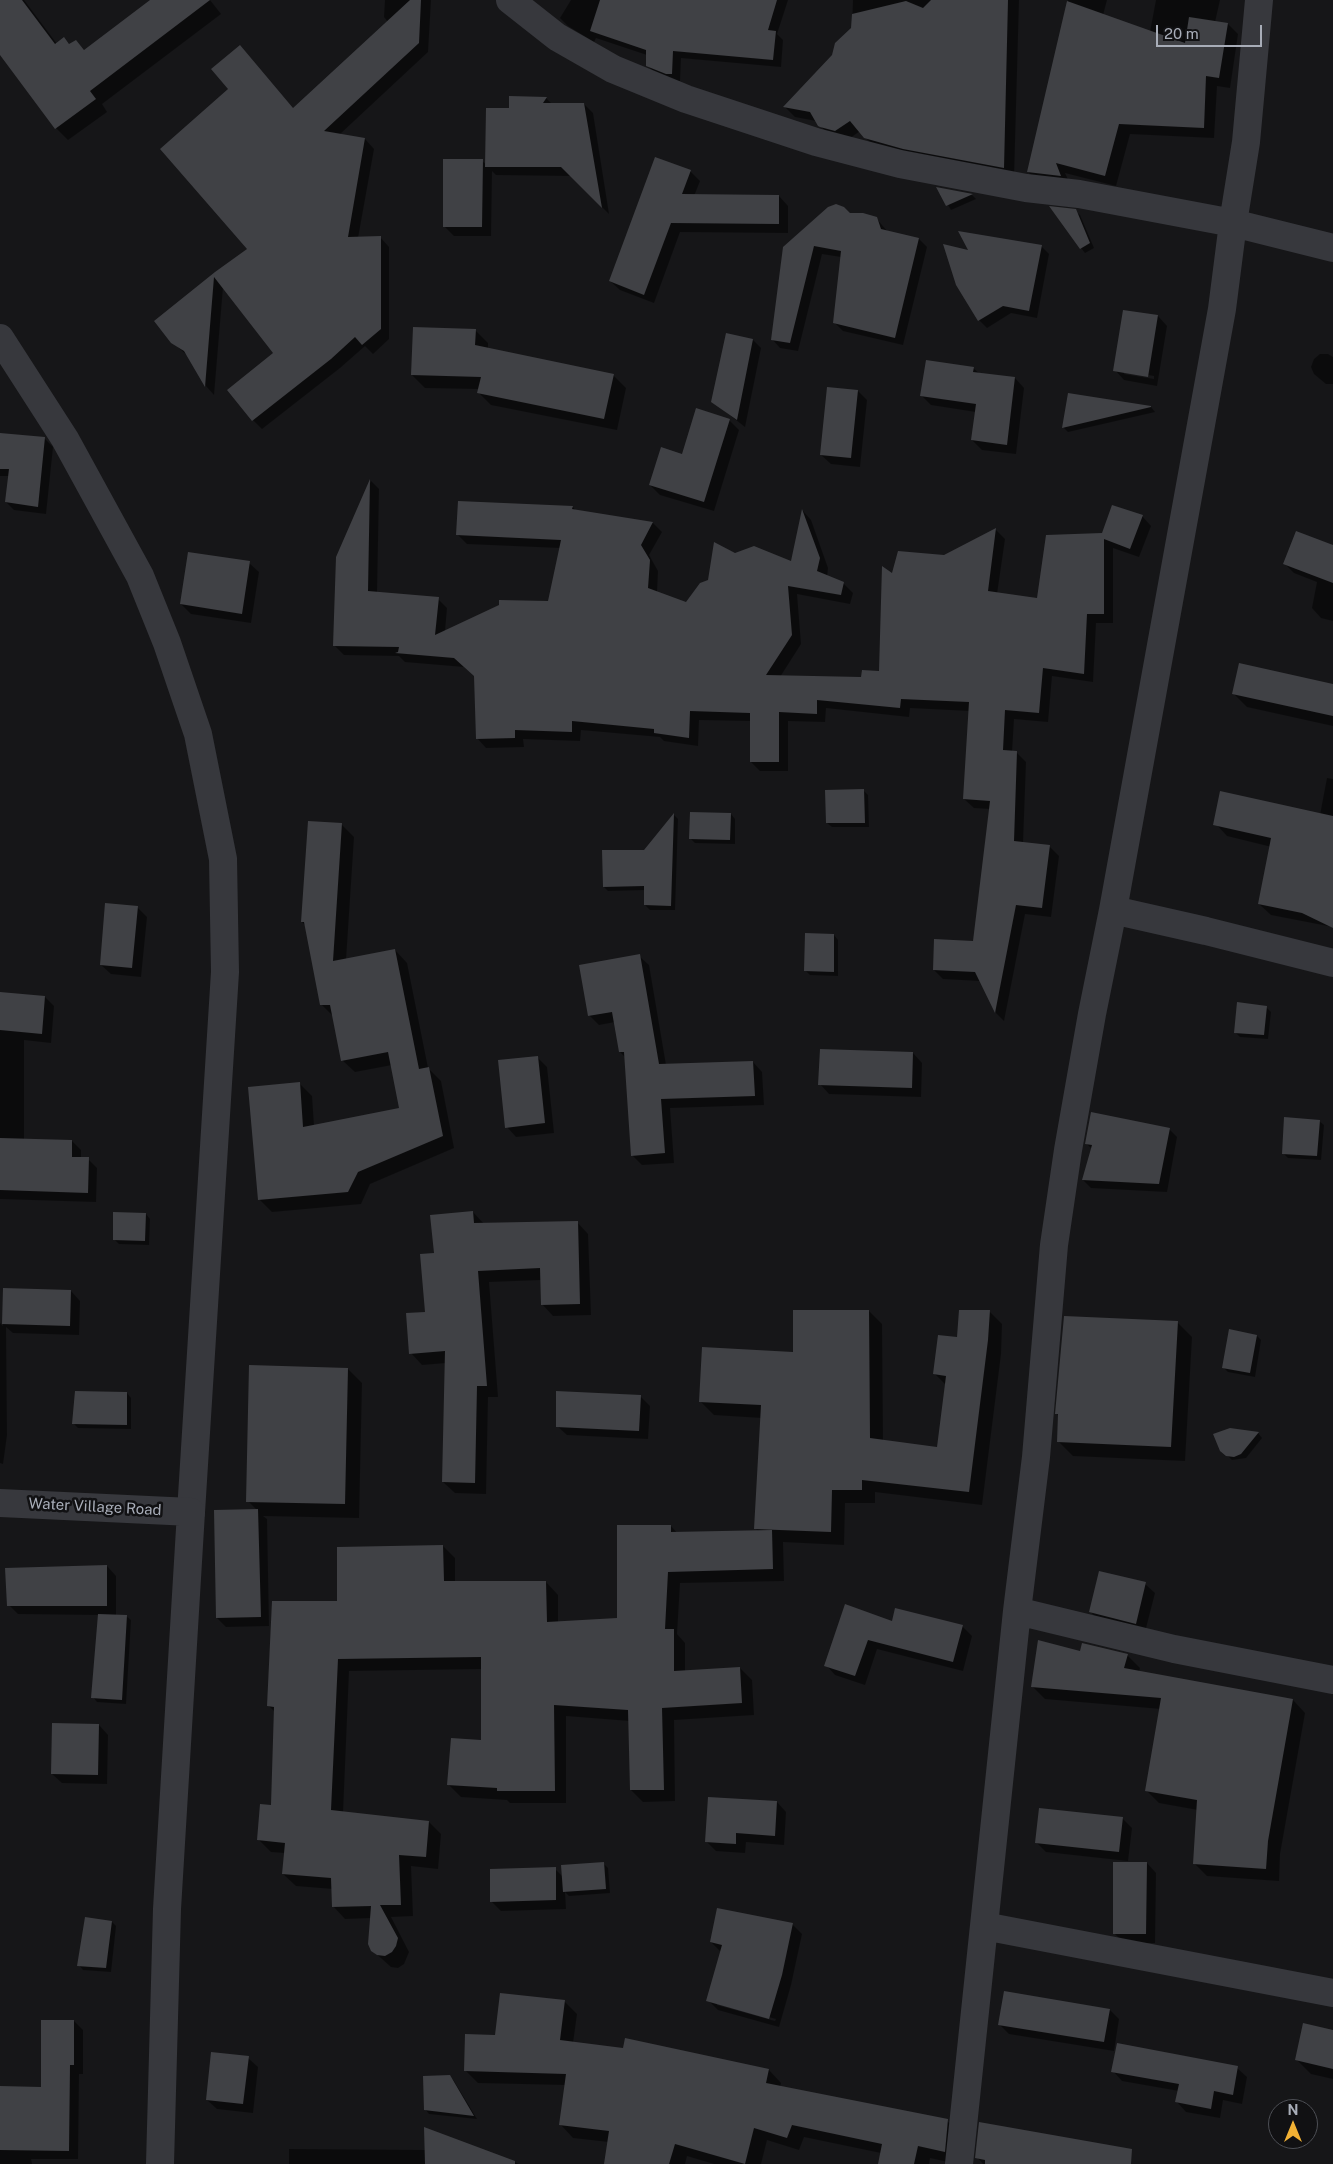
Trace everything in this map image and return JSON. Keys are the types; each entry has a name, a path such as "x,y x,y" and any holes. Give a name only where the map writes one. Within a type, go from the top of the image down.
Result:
{"street":[{"path":"510,0 557,37 613,69 686,99 816,142 900,164 1026,188 1079,194 1233,223 1333,248"},
{"path":"959,2164 1017,1611 1036,1457 1054,1245 1068,1150 1092,1014 1113,910 1222,309 1246,142 1259,0"},
{"path":"0,338 65,439 140,576 167,643 198,734 224,859 225,972 167,1909 160,2164"},
{"path":"1113,910 1333,963"},
{"name":"Water Village Road","path":"0,1502 191,1512"},
{"path":"1017,1611 1174,1648 1333,1680"},
{"path":"984,1926 1333,1993"}],"building":[{"path":"0,0 22,0 55,44 64,37 69,44 76,40 84,50 150,0 210,0 90,91 96,99 55,129 0,55"},
{"path":"410,0 421,0 419,43 324,131 365,138 348,237 381,236 381,329 362,345 355,337 331,359 252,421 227,390 273,353 214,277 205,387 184,351 171,343 154,321 247,249 160,149 228,89 211,69 240,45 293,108"},
{"path":"600,0 777,0 768,30 776,31 773,60 673,51 672,74 666,74 646,66 646,50 590,31"},
{"path":"931,0 1008,0 1004,168 903,149 864,138 850,121 835,131 820,127 810,112 783,107 832,55 835,43 851,28 852,14 906,1 923,8"},
{"path":"1067,1 1185,43 1189,17 1228,23 1219,78 1206,76 1204,128 1119,124 1105,176 1056,163 1061,176 1027,172"},
{"path":"509,96 547,97 543,103 584,103 602,208 561,167 485,167 486,108 509,108"},
{"path":"655,157 691,170 682,194 779,195 779,224 671,223 644,295 609,281"},
{"path":"443,159 483,159 482,227 443,227"},
{"path":"936,187 973,194 946,206"},
{"path":"836,204 844,207 850,213 863,213 877,217 881,229 919,238 895,338 833,323 841,251 814,246 790,343 771,340 783,247 828,207"},
{"path":"1049,206 1076,209 1090,243 1080,249"},
{"path":"958,231 1042,245 1029,311 1003,306 978,321 956,285 943,244 968,250"},
{"path":"1123,310 1158,315 1148,377 1113,371"},
{"path":"413,327 476,329 475,345 614,374 604,419 477,393 481,377 411,375"},
{"path":"726,333 753,339 737,420 711,402"},
{"path":"926,360 974,367 973,372 1015,377 1007,445 971,440 976,404 920,396"},
{"path":"827,387 858,390 851,458 820,455"},
{"path":"1068,393 1151,406 1151,407 1062,428"},
{"path":"696,408 730,419 704,502 649,485 661,447 682,454"},
{"path":"0,433 45,437 38,507 5,502 9,469 0,469"},
{"path":"370,479 368,591 439,597 435,635 499,605 499,600 548,601 561,540 456,535 458,501 573,506 572,509 653,522 641,545 650,560 648,588 686,602 700,583 708,580 714,542 735,553 754,546 791,561 802,509 820,558 817,571 844,582 841,595 788,586 792,635 766,675 861,677 862,670 879,671 882,566 892,573 898,551 944,555 996,528 988,591 1037,598 1046,535 1102,533 1112,505 1143,515 1130,549 1104,539 1104,614 1087,614 1084,674 1043,668 1039,713 1005,710 1003,750 1017,751 1014,841 1050,845 1042,908 1016,905 995,1013 975,972 933,970 934,939 973,941 990,801 963,799 969,702 901,699 900,708 817,700 817,714 779,712 779,762 750,762 750,713 690,711 689,738 654,733 654,729 572,721 572,732 515,730 515,738 476,739 474,676 454,658 395,653 398,652 399,647 333,646 336,557"},
{"path":"1296,531 1333,545 1333,583 1283,564"},
{"path":"188,552 250,561 242,614 180,604"},
{"path":"1239,663 1333,684 1333,716 1232,694"},
{"path":"864,789 865,823 826,823 825,790"},
{"path":"1220,791 1333,816 1333,928 1302,913 1258,904 1271,838 1213,825"},
{"path":"690,812 731,813 730,840 689,839"},
{"path":"674,813 671,906 644,905 644,886 603,887 602,850 644,850"},
{"path":"308,821 342,823 333,961 395,949 419,1069 429,1067 443,1136 358,1172 348,1192 258,1200 248,1087 300,1082 303,1127 399,1108 388,1052 341,1061 330,1005 320,1005 304,922 301,922"},
{"path":"105,903 138,906 132,968 100,965"},
{"path":"805,933 834,934 834,972 804,971"},
{"path":"640,954 659,1064 753,1061 755,1096 661,1099 665,1153 631,1156 624,1052 619,1052 612,1012 588,1016 579,965"},
{"path":"0,992 45,996 42,1034 0,1030"},
{"path":"1237,1002 1267,1006 1264,1035 1234,1033"},
{"path":"820,1049 913,1052 912,1088 818,1085"},
{"path":"538,1056 545,1123 505,1128 498,1060"},
{"path":"1091,1112 1170,1128 1159,1184 1082,1180 1092,1145 1085,1144"},
{"path":"1284,1117 1320,1120 1317,1156 1282,1154"},
{"path":"0,1138 72,1140 72,1157 89,1157 88,1193 0,1190"},
{"path":"473,1211 474,1223 578,1221 580,1304 541,1305 540,1268 478,1271 487,1386 477,1386 475,1483 442,1482 445,1351 409,1354 406,1313 425,1312 420,1254 434,1253 430,1215"},
{"path":"113,1212 146,1213 145,1241 113,1240"},
{"path":"3,1288 71,1290 70,1326 2,1324"},
{"path":"793,1310 869,1310 870,1438 937,1447 946,1376 933,1374 938,1335 957,1337 959,1310 990,1310 969,1492 862,1480 862,1490 832,1490 831,1532 754,1529 761,1405 699,1402 702,1347 793,1352"},
{"path":"1064,1316 1178,1321 1171,1447 1057,1442 1058,1414 1055,1414"},
{"path":"1229,1329 1257,1335 1250,1373 1222,1368"},
{"path":"249,1365 348,1368 345,1504 246,1502"},
{"path":"75,1391 127,1392 127,1425 72,1424"},
{"path":"556,1391 641,1395 639,1431 556,1427"},
{"path":"1230,1428 1259,1432 1241,1454 1234,1457 1226,1456 1220,1451 1213,1434"},
{"path":"258,1509 261,1617 216,1618 214,1510"},
{"path":"617,1525 671,1525 671,1532 772,1530 773,1569 668,1572 665,1629 674,1629 674,1671 740,1667 742,1703 662,1708 664,1790 630,1790 628,1710 554,1705 555,1791 497,1791 497,1788 447,1785 451,1738 481,1740 481,1657 338,1659 331,1810 429,1821 426,1857 399,1855 401,1905 380,1905 398,1938 392,1952 385,1956 377,1955 371,1951 368,1944 371,1906 332,1907 331,1878 282,1874 285,1843 257,1840 260,1804 271,1805 274,1707 267,1706 272,1601 337,1601 337,1547 443,1545 444,1581 546,1581 547,1622 617,1618"},
{"path":"107,1565 107,1606 7,1606 5,1568"},
{"path":"1099,1571 1146,1582 1136,1624 1089,1612"},
{"path":"845,1604 892,1621 895,1608 963,1625 953,1662 868,1640 855,1676 824,1666"},
{"path":"98,1614 127,1615 122,1700 91,1698"},
{"path":"1038,1640 1080,1651 1082,1643 1128,1654 1124,1668 1293,1699 1268,1841 1266,1869 1193,1864 1197,1800 1145,1791 1161,1698 1031,1687"},
{"path":"52,1723 99,1724 98,1775 51,1774"},
{"path":"708,1797 777,1801 775,1836 736,1833 736,1844 705,1842"},
{"path":"1039,1808 1123,1817 1119,1852 1035,1843"},
{"path":"604,1862 606,1889 563,1892 561,1865"},
{"path":"1113,1862 1147,1862 1146,1934 1113,1934"},
{"path":"556,1867 556,1900 490,1902 490,1869"},
{"path":"717,1908 793,1923 782,1975 769,2019 706,2001 722,1945 710,1942"},
{"path":"85,1917 112,1921 106,1968 77,1966"},
{"path":"1004,1991 1110,2009 1104,2042 998,2025"},
{"path":"500,1993 565,2000 560,2040 623,2048 625,2038 769,2069 766,2083 948,2119 945,2152 918,2146 914,2164 878,2164 882,2144 792,2125 787,2138 754,2128 745,2164 675,2144 669,2164 604,2164 609,2131 559,2125 566,2074 464,2071 465,2034 495,2035"},
{"path":"41,2020 74,2020 74,2065 70,2065 69,2151 0,2150 0,2086 41,2087"},
{"path":"1303,2023 1333,2030 1333,2069 1295,2060"},
{"path":"1117,2043 1238,2066 1233,2095 1214,2091 1211,2109 1175,2102 1179,2084 1111,2072"},
{"path":"211,2052 249,2056 243,2104 206,2100"},
{"path":"450,2075 474,2116 424,2110 423,2076"},
{"path":"979,2122 1132,2149 1131,2164 985,2164 985,2160 975,2158"},
{"path":"424,2127 515,2161 515,2164 425,2164"}]}
